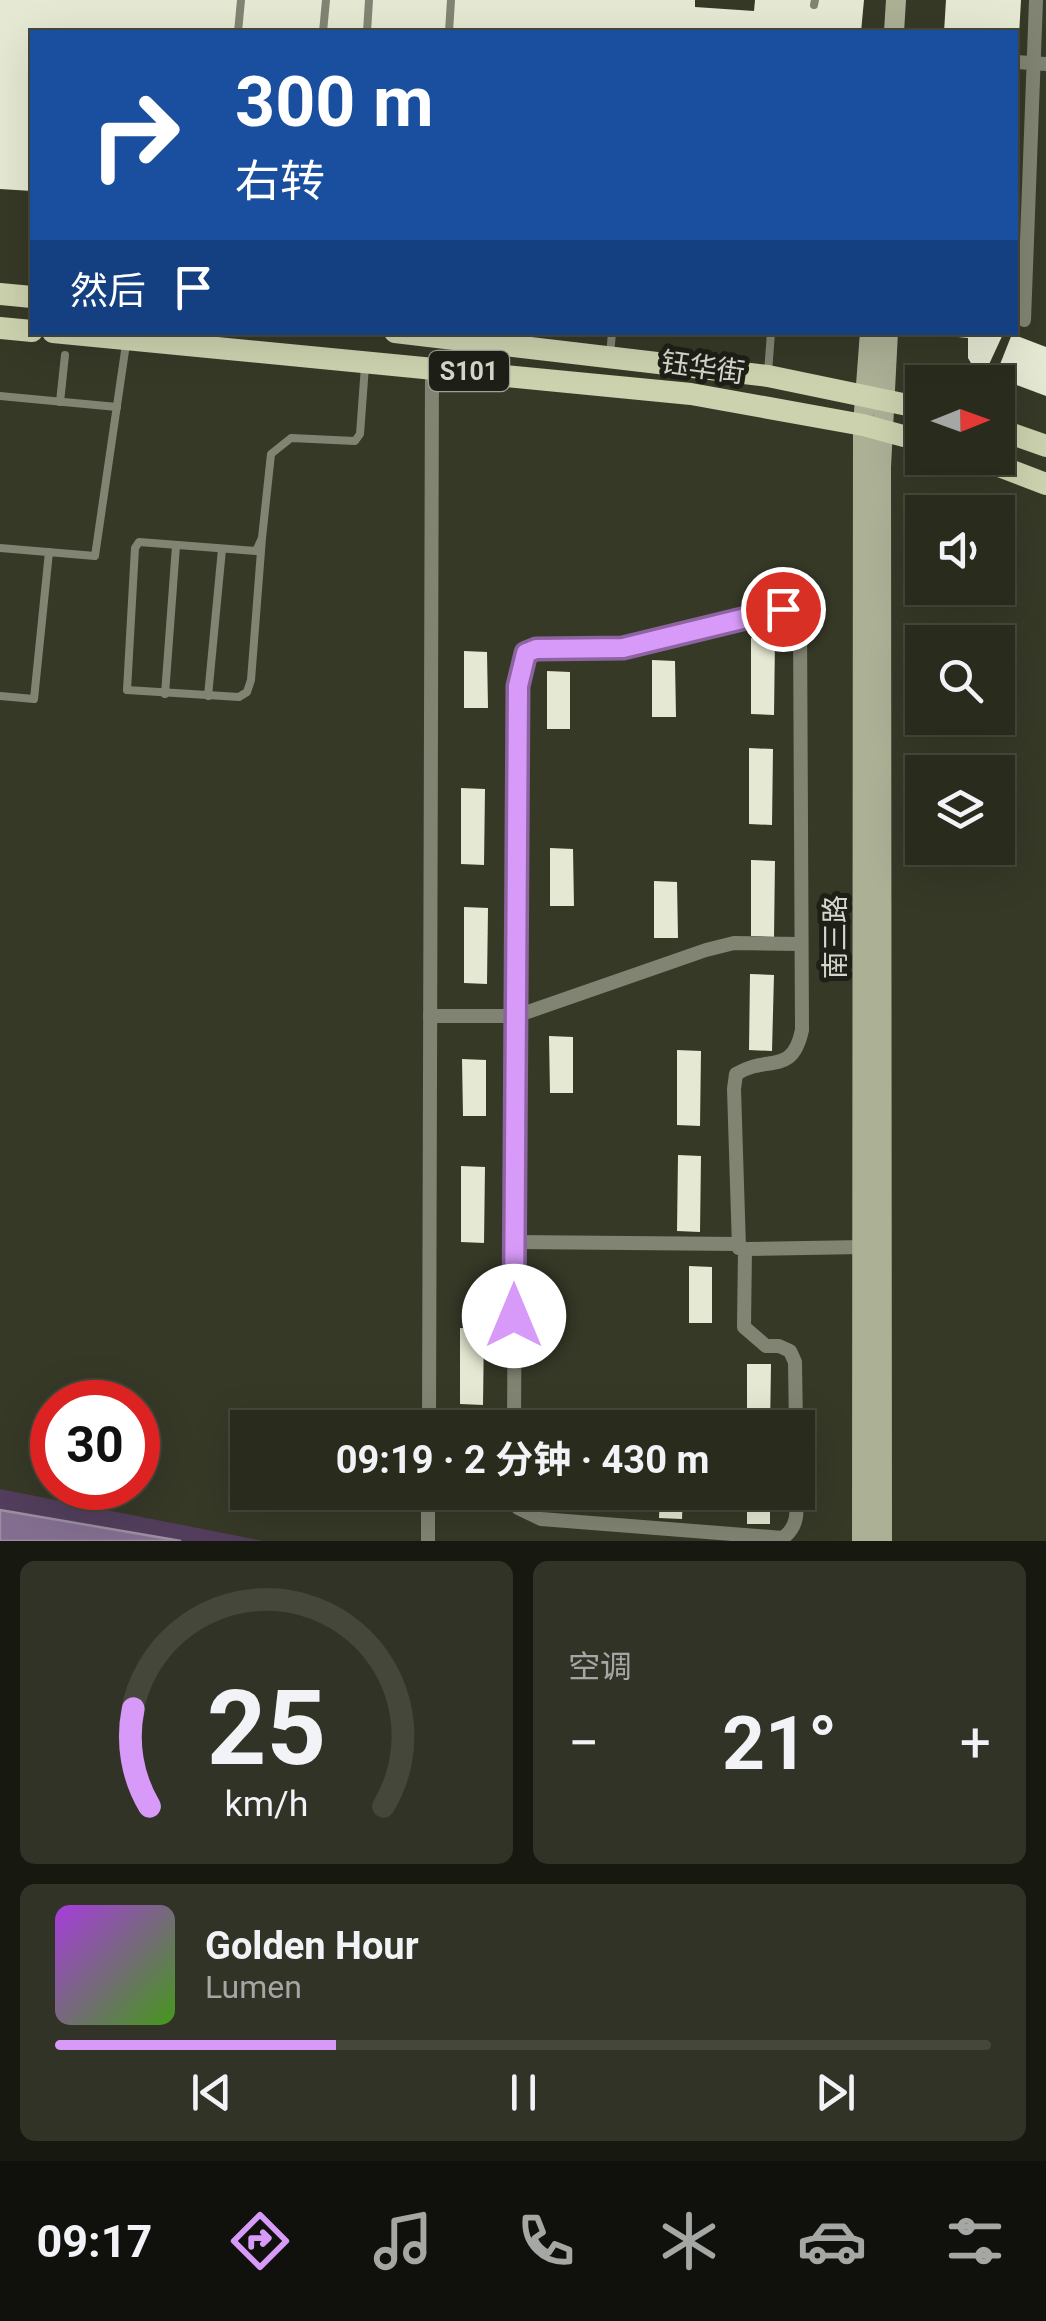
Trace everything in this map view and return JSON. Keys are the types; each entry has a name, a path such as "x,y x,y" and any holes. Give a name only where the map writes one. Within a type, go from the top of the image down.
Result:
{"main road":[{"path":"0,294 30,297"},
{"path":"0,328 30,330"},
{"name":"钰华街","path":"84,335 691,394 873,427 905,437"},
{"name":"钰华街","path":"450,335 611,344 905,404"},
{"path":"1015,435 1046,446"},
{"path":"1015,472 1046,484"}],"street":[{"path":"894,30 896,0"},
{"path":"908,30 910,0"},
{"path":"1024,320 1040,63 1036,0"},
{"name":"南三路","path":"862,1541 874,396 870,335"},
{"name":"南三路","path":"874,396 887,335"},
{"path":"428,1410 432,367"},
{"name":"南三路","path":"873,427 882,1541"},
{"path":"514,1410 518,686 526,653 536,649 623,648 783,609 794,610 800,620 802,1030 798,1048 784,1062 748,1066 736,1074 744,1326 766,1346 790,1351 795,1362 796,1410"},
{"path":"430,1016 516,1016 706,950 734,944 800,944"},
{"path":"515,1242 863,1248"},
{"path":"428,1510 428,1541"},
{"path":"522,1510 541,1520 783,1538 792,1531 797,1510"}],"lane":[{"path":"238,30 240,0"},
{"path":"323,30 326,0"},
{"path":"367,30 370,0"},
{"path":"448,30 452,0"},
{"path":"768,376 771,335"},
{"path":"0,548 95,556 126,339"},
{"path":"60,402 65,355"},
{"path":"262,538 256,550 138,542 134,548 127,690 239,697 247,692 251,680 270,454 291,438 355,441 360,434 365,362"},
{"path":"0,396 117,407"},
{"path":"165,694 176,546"},
{"path":"208,696 222,549"},
{"path":"0,696 34,699 49,552"}],"shaded area":[{"path":"0,1489 30,1495 30,1510 106,1510 263,1541 0,1541"},
{"path":"0,1510 181,1541 0,1541"}],"building":[{"path":"0,0 695,0 695,7 754,11 755,0 864,0 861,30 30,30 30,191 0,189"},
{"path":"946,0 1021,0 1018,53 1018,30 944,30"},
{"path":"938,335 1003,335 989,365 972,365 968,338"},
{"path":"1012,335 1046,347 1046,396 1015,384 1015,365 1000,365"},
{"path":"751,638 775,639 774,715 751,714"},
{"path":"464,651 487,652 488,708 464,708"},
{"path":"652,660 675,661 676,717 652,717"},
{"path":"547,671 570,672 570,729 547,729"},
{"path":"749,748 773,749 772,825 749,824"},
{"path":"461,788 485,789 484,865 461,864"},
{"path":"550,848 573,849 574,906 550,906"},
{"path":"751,860 775,861 774,937 751,936"},
{"path":"654,881 677,882 678,938 654,938"},
{"path":"464,907 488,908 487,984 464,983"},
{"path":"750,974 774,975 772,1051 749,1050"},
{"path":"549,1036 573,1037 573,1093 550,1093"},
{"path":"677,1050 701,1051 700,1126 677,1125"},
{"path":"462,1059 486,1060 486,1116 463,1116"},
{"path":"678,1155 701,1156 700,1232 677,1231"},
{"path":"461,1166 485,1167 484,1243 461,1242"},
{"path":"689,1266 712,1267 712,1323 689,1323"},
{"path":"460,1328 484,1329 483,1405 460,1404"},
{"path":"747,1364 771,1364 770,1410 747,1410"},
{"path":"659,1510 682,1510 682,1519 659,1518"},
{"path":"747,1510 770,1510 770,1524 747,1524"}],"route":[{"path":"514,1316 521,665 526,653 536,649 623,648 783,609"}]}
